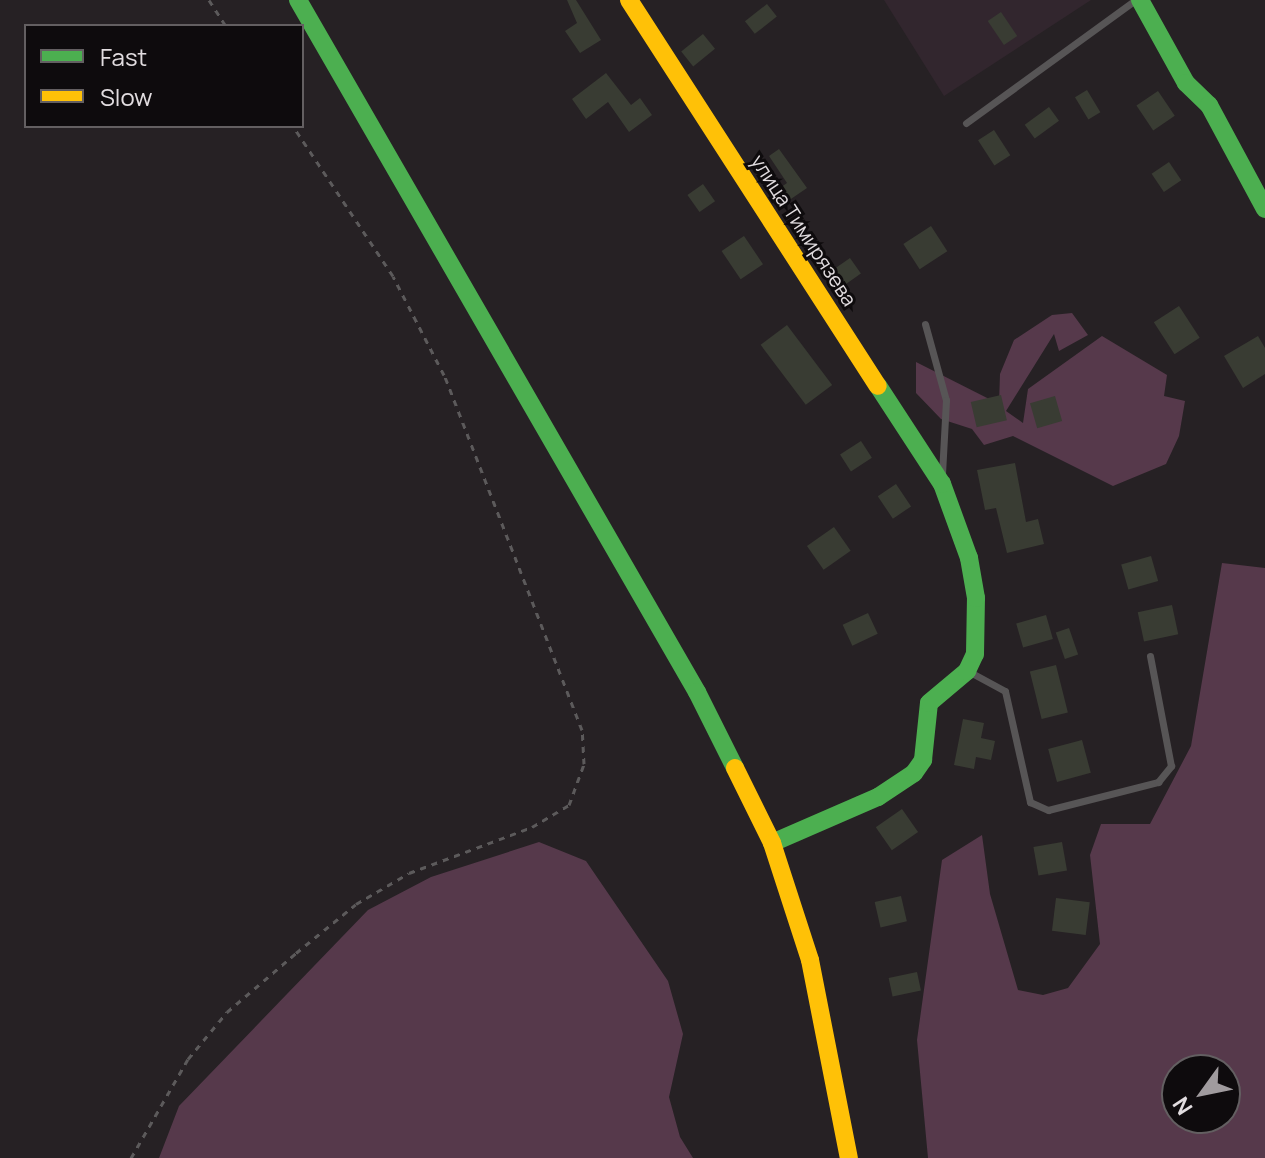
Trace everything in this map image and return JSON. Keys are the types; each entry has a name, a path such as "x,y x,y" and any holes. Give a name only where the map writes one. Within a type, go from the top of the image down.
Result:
{"street":[{"path":"298,0 697,692 772,843 810,960 849,1158"},
{"name":"улица Тимирязева","path":"629,0 942,484 969,558 976,598 976,643 967,671"},
{"path":"1138,0 1186,83 1209,105 1265,209"},
{"path":"772,843 878,797 914,773 923,760 929,703 967,671"}],"lane":[{"path":"966,123 1138,0"},
{"path":"925,324 946,400 942,484"},
{"path":"967,671 1005,691 1030,802 1048,810 1158,782 1171,766 1150,656"}],"path":[{"path":"209,0 225,24"},
{"path":"131,1158 188,1059 227,1012 356,904 409,873 532,827 569,805 584,764 582,730 444,375 393,276 294,128"}],"shaded area":[{"path":"884,0 1091,0 944,96"},
{"path":"1072,313 1088,335 1059,351 1054,334 1006,411 1023,423 1028,389 1102,336 1167,375 1164,396 1185,401 1179,436 1166,464 1113,486 1013,436 984,445 972,429 941,419 916,393 916,362 999,404 1000,374 1014,340 1052,315"},
{"path":"1222,563 1265,568 1265,1158 928,1158 917,1040 942,860 982,835 990,894 1018,990 1043,995 1068,988 1100,944 1090,855 1101,824 1150,824 1191,746"},
{"path":"539,842 586,861 668,981 683,1034 669,1097 680,1137 693,1158 159,1158 179,1106 368,910 431,877"}],"building":[{"path":"567,0 576,0 601,40 580,53 565,31 577,23"},
{"path":"767,4 777,17 755,34 745,21"},
{"path":"1001,12 1017,36 1004,45 988,21"},
{"path":"703,34 715,49 693,66 681,52"},
{"path":"606,73 631,105 640,98 652,115 629,132 608,102 586,119 572,99"},
{"path":"1087,90 1100,112 1088,119 1075,97"},
{"path":"1158,91 1175,116 1153,130 1136,106"},
{"path":"1049,107 1059,121 1035,138 1025,125"},
{"path":"994,130 1010,155 994,166 978,140"},
{"path":"779,149 807,188 785,203 777,190 787,183 769,156"},
{"path":"1169,162 1181,180 1164,192 1152,174"},
{"path":"703,184 715,201 699,212 687,195"},
{"path":"931,226 947,251 920,269 903,244"},
{"path":"744,236 763,264 741,279 722,251"},
{"path":"850,258 861,274 843,286 832,271"},
{"path":"1179,306 1200,338 1175,354 1154,322"},
{"path":"787,325 832,385 806,405 761,345"},
{"path":"1258,336 1265,348 1265,374 1243,388 1224,356"},
{"path":"1001,395 1007,420 977,427 971,402"},
{"path":"1055,396 1062,421 1037,428 1030,403"},
{"path":"861,441 872,458 851,471 840,455"},
{"path":"1015,463 1026,522 1038,519 1044,544 1007,553 996,508 985,510 977,470"},
{"path":"896,484 911,506 893,519 878,496"},
{"path":"834,527 851,551 824,570 807,546"},
{"path":"1151,556 1158,581 1128,590 1121,565"},
{"path":"1172,605 1178,634 1144,642 1138,612"},
{"path":"868,613 878,634 852,646 843,625"},
{"path":"1046,615 1053,639 1023,648 1016,624"},
{"path":"1069,628 1078,654 1065,659 1056,633"},
{"path":"1056,665 1068,713 1042,719 1030,672"},
{"path":"963,719 984,723 981,738 995,741 991,760 976,757 974,769 954,765"},
{"path":"1082,740 1091,773 1057,782 1048,749"},
{"path":"902,809 918,832 892,850 876,827"},
{"path":"1062,842 1067,871 1038,876 1033,847"},
{"path":"901,896 907,921 881,927 875,902"},
{"path":"1056,898 1090,902 1086,935 1052,931"},
{"path":"917,972 921,991 893,997 889,978"}],"traffic: fast":[{"path":"298,0 697,692 735,768"},
{"path":"1140,0 1186,83 1209,105 1265,209"},
{"path":"772,843 878,797 914,773 923,760 929,703 967,671 975,654 976,598 969,558 942,484 878,386"}],"traffic: slow":[{"path":"629,0 878,386"},
{"path":"735,768 772,843 810,960 849,1158"}]}
